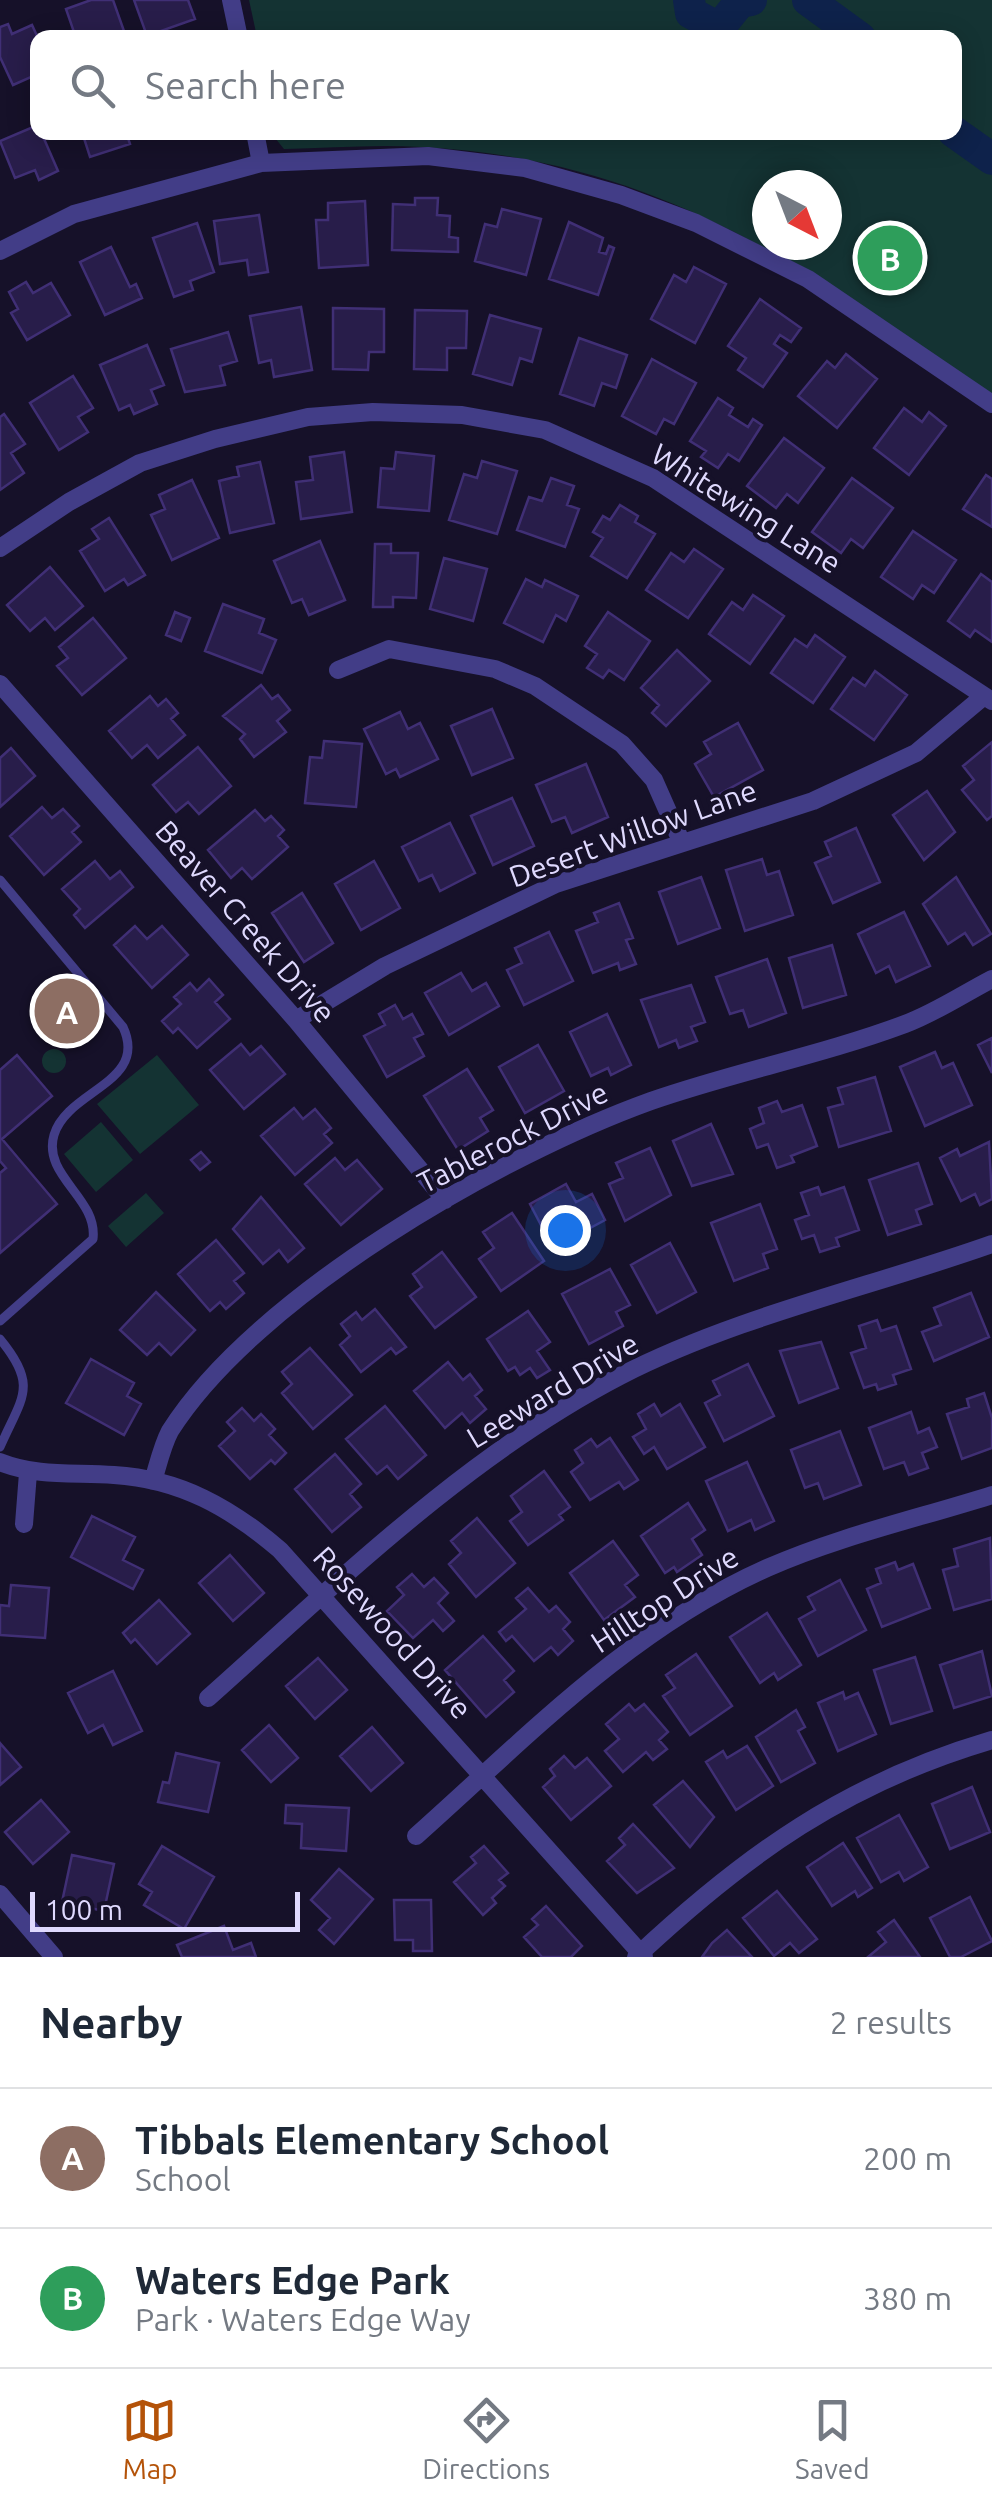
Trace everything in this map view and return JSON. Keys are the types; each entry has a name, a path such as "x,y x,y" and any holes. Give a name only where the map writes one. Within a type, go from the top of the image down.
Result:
{"street":[{"path":"231,0 237,30"},
{"path":"257,140 261,162"},
{"path":"0,250 74,214 261,162 428,156 525,168 621,195 696,223 808,279 992,404"},
{"name":"Whitewing Lane","path":"0,548 69,502 140,463 215,439 308,416 373,412 462,415 545,430 653,478 988,699"},
{"path":"338,670 388,649 494,669 535,686 622,744 654,780 681,841"},
{"name":"Beaver Creek Drive","path":"0,684 296,1020 445,1200"},
{"name":"Desert Willow Lane","path":"296,1020 384,966 539,892 681,841 813,801 916,753 988,699"},
{"name":"Tablerock Drive","path":"152,1481 168,1434 212,1377 284,1308 445,1200 555,1141 646,1103 739,1071 906,1024 992,979"},
{"name":"Leeward Drive","path":"208,1698 468,1474 619,1377 719,1331 992,1244"},
{"name":"Rosewood Drive","path":"0,1462 28,1473 117,1475 177,1486 237,1513 280,1550 322,1596 640,1956"},
{"path":"24,1524 28,1473"},
{"name":"Hilltop Drive","path":"416,1836 539,1723 627,1652 720,1593 766,1569 868,1529 992,1494"},
{"path":"640,1956 761,1851 810,1816 903,1768 992,1740"},
{"path":"0,1894 54,1957"}],"lane":[{"path":"0,880 124,1028 131,1044 128,1061 66,1117 54,1136 54,1159 90,1212 92,1240 0,1321"},
{"path":"0,1340 21,1364 26,1381 0,1448"}],"green space":[{"path":"249,0 992,0 992,394 786,260 842,260 842,170 752,170 752,242 656,197 583,173 505,156 370,146 284,149 277,140 962,140 962,30 255,30"},
{"path":"54,1049 63,1052 63,1070 54,1073 45,1070 42,1061 45,1052"},
{"path":"157,1055 199,1105 140,1154 97,1104"},
{"path":"101,1122 133,1160 96,1192 64,1154"},
{"path":"146,1193 164,1213 126,1247 108,1226"}],"building":[{"path":"91,0 113,0 124,30 73,30 66,9"},
{"path":"134,0 188,0 195,19 164,30 145,30"},
{"path":"8,24 12,34 32,25 34,30 30,30 30,78 13,85 0,57 0,27"},
{"path":"30,128 30,140 45,140 58,171 39,180 35,170 15,178 0,141"},
{"path":"85,140 129,140 130,144 90,157"},
{"path":"415,198 438,198 437,215 450,216 449,237 458,238 458,252 392,250 393,204 415,205"},
{"path":"365,201 368,265 319,268 316,220 328,220 328,203"},
{"path":"502,209 541,219 526,275 475,261 485,224 497,227"},
{"path":"259,215 268,272 249,275 247,260 220,264 214,221"},
{"path":"569,222 603,238 599,252 606,254 609,246 614,248 598,295 549,279"},
{"path":"197,223 214,272 190,281 193,290 174,297 153,238"},
{"path":"111,247 130,287 136,284 142,298 105,315 80,262"},
{"path":"694,267 726,284 695,343 651,319 674,275 686,282"},
{"path":"26,282 33,293 51,283 70,315 27,340 11,313 18,309 9,292"},
{"path":"760,299 801,328 791,342 780,335 774,344 787,353 763,387 738,370 746,358 728,346"},
{"path":"301,307 312,370 274,377 271,360 259,363 250,316"},
{"path":"333,308 384,309 384,352 369,352 368,370 333,369"},
{"path":"415,310 467,311 466,348 447,348 447,370 414,369"},
{"path":"490,315 541,329 532,362 520,358 512,385 473,374"},
{"path":"228,332 237,361 220,366 225,385 185,392 171,349"},
{"path":"579,338 627,355 616,388 602,383 594,406 560,394"},
{"path":"147,345 164,385 151,390 157,404 134,414 130,405 119,410 100,365"},
{"path":"846,354 877,379 837,428 798,396 827,361 835,368"},
{"path":"652,359 696,383 674,424 664,419 656,434 622,416"},
{"path":"73,376 93,408 78,417 88,432 59,450 30,403"},
{"path":"718,398 733,408 729,415 748,427 753,419 762,425 739,461 728,454 718,468 701,457 706,451 690,441"},
{"path":"904,408 922,422 929,412 946,426 909,475 874,448"},
{"path":"4,414 25,444 11,453 24,473 0,490 0,417"},
{"path":"784,438 824,468 798,503 787,494 776,508 747,486"},
{"path":"344,452 352,512 301,519 296,482 313,480 310,457"},
{"path":"396,452 434,456 429,511 378,507 381,468 394,469"},
{"path":"482,461 517,471 497,534 449,520 464,474 477,478"},
{"path":"260,462 274,523 230,533 219,481 239,476 237,467"},
{"path":"986,475 992,479 992,527 963,509"},
{"path":"551,478 574,486 567,505 579,509 565,547 517,530 529,497 542,501"},
{"path":"852,478 893,508 863,548 851,539 841,553 812,532"},
{"path":"192,480 219,538 172,560 151,515 165,509 159,495"},
{"path":"620,505 638,516 635,522 655,534 627,578 591,556 603,538 593,532 603,516 610,520"},
{"path":"109,518 145,575 128,585 124,579 105,591 80,551 99,539 92,529"},
{"path":"913,531 956,560 934,593 922,585 913,599 881,577"},
{"path":"320,541 345,600 309,615 302,599 292,603 274,561"},
{"path":"375,544 391,544 391,553 418,553 416,598 393,597 393,607 373,607"},
{"path":"694,549 723,569 688,618 646,590 671,553 684,562"},
{"path":"444,558 487,569 473,621 430,609"},
{"path":"50,567 83,606 55,630 45,618 30,631 7,605"},
{"path":"981,574 992,582 992,642 975,630 970,637 948,621"},
{"path":"526,579 542,587 545,580 578,596 566,621 556,615 543,642 504,623"},
{"path":"753,595 784,616 750,664 709,634 732,602 743,610"},
{"path":"223,604 264,619 259,633 276,640 262,673 205,651"},
{"path":"175,612 190,618 181,641 166,635"},
{"path":"608,612 650,641 624,680 609,670 603,678 587,668 597,654 585,646"},
{"path":"93,618 126,658 82,695 57,666 68,658 59,647"},
{"path":"815,635 845,657 813,703 771,673 795,639 807,647"},
{"path":"677,650 710,681 666,726 652,713 659,705 641,688"},
{"path":"875,671 907,695 874,740 831,709 853,678 865,686"},
{"path":"261,685 272,699 278,695 290,710 277,721 286,732 254,757 240,739 245,734 223,716"},
{"path":"150,696 158,706 166,699 178,713 171,719 185,735 158,758 147,745 132,758 109,731"},
{"path":"492,709 513,758 472,775 451,726"},
{"path":"400,712 408,729 420,723 438,759 400,777 396,769 386,774 364,729"},
{"path":"738,723 763,770 714,797 695,764 711,754 704,742"},
{"path":"324,741 362,744 356,807 305,803 310,757 322,758"},
{"path":"992,742 992,816 987,820 962,790 974,780 963,766"},
{"path":"198,747 231,786 199,814 188,802 176,812 153,785"},
{"path":"11,748 35,776 0,807 0,758"},
{"path":"586,764 608,817 572,833 565,817 552,822 536,785"},
{"path":"927,791 955,832 924,860 893,815"},
{"path":"512,798 534,846 493,865 471,816"},
{"path":"42,807 52,818 63,809 79,826 72,832 81,842 44,875 10,836"},
{"path":"255,810 265,821 271,816 284,830 278,836 288,847 252,879 242,868 231,878 208,850"},
{"path":"450,823 475,873 440,891 432,875 419,881 402,847"},
{"path":"856,828 880,882 833,903 815,863 831,856 825,842"},
{"path":"762,859 767,875 779,871 793,915 745,931 726,870"},
{"path":"95,861 110,879 120,871 133,887 85,928 74,915 80,909 62,889"},
{"path":"374,861 400,908 361,930 335,884"},
{"path":"701,877 720,928 678,944 659,892"},
{"path":"956,877 991,934 973,945 965,933 948,944 923,904"},
{"path":"302,893 333,943 304,962 272,913"},
{"path":"619,903 633,938 626,940 636,964 620,970 618,963 593,973 576,931 598,922 594,913"},
{"path":"904,912 930,966 896,982 889,966 876,973 858,934"},
{"path":"135,926 147,939 162,926 188,955 152,988 114,945"},
{"path":"549,932 573,981 524,1005 507,970 522,963 515,948"},
{"path":"832,945 846,995 803,1008 789,958"},
{"path":"767,959 786,1013 749,1027 743,1010 730,1014 716,977"},
{"path":"461,973 472,991 486,983 499,1006 449,1035 425,993"},
{"path":"209,979 223,995 215,1002 230,1019 197,1048 178,1028 173,1033 162,1021 181,1004 174,997 190,983 197,991"},
{"path":"691,985 705,1022 691,1027 697,1041 679,1048 676,1040 659,1047 641,1000"},
{"path":"395,1005 403,1019 412,1014 423,1034 414,1038 424,1056 387,1077 364,1036 385,1025 379,1014"},
{"path":"607,1014 631,1065 611,1075 608,1068 591,1076 570,1032"},
{"path":"992,1038 992,1073 978,1045"},
{"path":"241,1044 250,1055 261,1046 285,1074 244,1109 210,1070"},
{"path":"538,1045 564,1091 525,1113 499,1067"},
{"path":"935,1052 942,1068 953,1063 972,1105 925,1126 900,1067"},
{"path":"17,1055 52,1096 2,1139 57,1204 0,1253 0,1173 6,1168 0,1161 0,1070"},
{"path":"467,1069 493,1110 480,1118 488,1131 458,1150 424,1096"},
{"path":"875,1077 891,1131 839,1147 828,1108 843,1104 838,1088"},
{"path":"777,1101 782,1112 802,1105 817,1146 791,1156 794,1162 777,1168 768,1144 757,1148 750,1129 764,1123 759,1108"},
{"path":"294,1108 303,1119 315,1109 331,1128 324,1134 332,1143 295,1175 261,1136"},
{"path":"711,1124 733,1174 692,1186 673,1141"},
{"path":"989,1142 992,1199 980,1205 975,1194 961,1201 940,1158 957,1149 960,1156"},
{"path":"650,1148 671,1195 625,1221 609,1184 623,1178 616,1163"},
{"path":"201,1152 210,1162 200,1170 191,1160"},
{"path":"335,1158 345,1170 357,1160 382,1189 341,1225 305,1184"},
{"path":"918,1163 932,1204 916,1210 921,1224 888,1235 869,1180"},
{"path":"566,1184 576,1202 592,1194 605,1220 553,1248 530,1204"},
{"path":"818,1187 821,1195 844,1187 859,1230 836,1238 839,1246 820,1252 814,1235 802,1239 795,1220 809,1215 801,1193"},
{"path":"261,1197 304,1248 288,1262 279,1250 263,1264 233,1229"},
{"path":"760,1204 777,1249 763,1254 768,1268 734,1281 711,1223"},
{"path":"512,1213 544,1261 501,1291 479,1259 494,1248 483,1232"},
{"path":"216,1240 244,1273 234,1281 244,1293 226,1309 220,1302 210,1311 178,1274"},
{"path":"670,1243 696,1292 657,1313 631,1265"},
{"path":"442,1252 476,1297 435,1328 410,1296 422,1287 413,1274"},
{"path":"610,1269 630,1305 616,1312 623,1326 589,1344 562,1294"},
{"path":"156,1292 195,1330 171,1355 159,1343 147,1355 120,1330"},
{"path":"971,1293 989,1337 934,1361 922,1332 941,1325 934,1308"},
{"path":"375,1309 406,1347 396,1354 391,1348 361,1372 340,1345 350,1336 341,1324 356,1312 362,1320"},
{"path":"528,1311 550,1342 537,1351 550,1370 537,1378 530,1368 520,1375 515,1367 508,1371 487,1339"},
{"path":"877,1320 881,1331 896,1326 911,1369 893,1375 896,1384 878,1390 876,1384 864,1388 851,1353 866,1348 859,1326"},
{"path":"821,1342 838,1388 799,1403 780,1351"},
{"path":"310,1348 352,1395 313,1429 282,1393 292,1384 282,1372"},
{"path":"91,1359 134,1383 127,1396 141,1404 124,1435 66,1403"},
{"path":"448,1362 463,1380 470,1374 482,1390 475,1396 486,1409 470,1423 462,1413 445,1428 414,1391"},
{"path":"748,1364 774,1416 724,1441 705,1403 720,1395 713,1381"},
{"path":"984,1393 992,1418 992,1448 962,1459 947,1414 969,1407 967,1399"},
{"path":"654,1404 661,1416 680,1404 705,1447 667,1469 654,1447 644,1454 633,1437 646,1429 638,1414"},
{"path":"385,1406 426,1455 398,1479 387,1466 377,1474 346,1439"},
{"path":"242,1408 254,1421 261,1414 275,1429 269,1435 286,1453 275,1464 271,1460 250,1479 219,1446 235,1431 227,1422"},
{"path":"911,1412 918,1433 929,1428 937,1447 922,1453 928,1468 909,1475 904,1462 884,1469 869,1428"},
{"path":"840,1431 861,1485 824,1499 818,1483 805,1488 791,1450"},
{"path":"610,1438 638,1480 624,1489 619,1482 590,1500 571,1472 583,1463 575,1450 591,1439 597,1447"},
{"path":"335,1454 361,1484 350,1494 361,1507 332,1532 295,1489"},
{"path":"747,1462 774,1521 755,1530 751,1520 728,1531 706,1481"},
{"path":"544,1471 570,1507 559,1515 563,1520 528,1545 510,1521 522,1512 511,1496"},
{"path":"688,1503 705,1530 692,1539 702,1555 677,1572 674,1567 665,1573 641,1536"},
{"path":"92,1516 135,1537 123,1560 143,1570 133,1589 71,1557"},
{"path":"477,1518 515,1563 476,1597 449,1564 461,1553 451,1541"},
{"path":"990,1538 992,1599 954,1610 943,1570 958,1566 954,1549"},
{"path":"613,1541 638,1575 625,1585 635,1597 604,1620 570,1573"},
{"path":"230,1555 264,1593 233,1621 199,1583"},
{"path":"895,1562 898,1570 913,1564 930,1608 882,1627 867,1589 881,1583 876,1569"},
{"path":"412,1574 424,1587 434,1578 448,1593 438,1603 454,1621 443,1631 433,1620 413,1638 387,1611 404,1595 397,1587"},
{"path":"840,1580 866,1630 818,1656 799,1619 815,1610 808,1597"},
{"path":"11,1585 49,1588 45,1638 0,1635 0,1605 9,1606"},
{"path":"528,1588 549,1612 556,1606 570,1622 563,1629 573,1641 558,1655 551,1647 534,1661 512,1636 506,1641 499,1632 526,1609 516,1598"},
{"path":"159,1600 190,1634 157,1664 135,1639 131,1643 123,1633"},
{"path":"767,1613 801,1665 778,1680 774,1673 760,1683 730,1637"},
{"path":"483,1636 514,1671 504,1680 514,1692 486,1717 445,1670"},
{"path":"982,1651 992,1696 954,1708 940,1665"},
{"path":"696,1654 732,1706 690,1735 663,1696 675,1688 666,1675"},
{"path":"915,1657 932,1711 891,1724 874,1670"},
{"path":"318,1658 347,1690 315,1719 286,1686"},
{"path":"113,1671 142,1731 113,1745 103,1725 88,1733 68,1693"},
{"path":"843,1692 845,1699 858,1693 876,1734 838,1751 818,1703"},
{"path":"629,1704 635,1711 644,1704 668,1732 659,1740 667,1749 653,1760 646,1752 623,1772 605,1751 619,1739 606,1724"},
{"path":"796,1710 805,1727 798,1731 815,1763 781,1782 756,1737"},
{"path":"269,1725 298,1758 271,1782 242,1750"},
{"path":"372,1727 403,1763 371,1791 340,1756"},
{"path":"0,1743 21,1767 0,1785"},
{"path":"747,1746 773,1786 736,1810 706,1762 723,1751 727,1758"},
{"path":"176,1753 219,1763 208,1812 158,1802 163,1782 169,1783"},
{"path":"564,1756 575,1768 587,1758 611,1786 571,1820 543,1787 555,1776 550,1769"},
{"path":"683,1781 714,1817 690,1847 654,1805"},
{"path":"972,1787 990,1832 950,1849 932,1804"},
{"path":"41,1800 69,1832 33,1864 5,1832"},
{"path":"286,1805 349,1808 346,1851 301,1848 302,1824 285,1823"},
{"path":"899,1815 928,1867 904,1881 899,1872 881,1882 857,1838"},
{"path":"633,1824 674,1868 637,1893 607,1861 625,1845 619,1838"},
{"path":"843,1843 872,1888 858,1897 855,1891 832,1906 807,1867"},
{"path":"162,1846 214,1877 184,1929 144,1905 152,1892 139,1884"},
{"path":"484,1846 508,1873 499,1880 505,1886 492,1898 496,1903 483,1915 454,1882 476,1863 471,1857"},
{"path":"72,1855 114,1864 104,1911 62,1902"},
{"path":"339,1869 373,1899 334,1944 319,1930 330,1918 311,1900"},
{"path":"777,1891 817,1939 799,1953 790,1943 774,1956 743,1918"},
{"path":"970,1897 992,1941 961,1957 950,1957 930,1918"},
{"path":"394,1900 431,1900 432,1951 413,1951 413,1940 395,1940"},
{"path":"546,1906 582,1946 571,1957 542,1957 524,1937 538,1925 532,1919"},
{"path":"894,1920 920,1957 868,1957 886,1942 878,1932"},
{"path":"224,1926 233,1950 251,1943 256,1957 182,1957 177,1945"},
{"path":"727,1930 752,1957 702,1957 712,1943"}],"waterway":[{"path":"689,0 691,13 719,28 740,2 751,0"},
{"path":"808,0 849,30"},
{"path":"962,138 992,159"}],"place":[{"name":"Waters Edge Park","path":"890,258"},
{"name":"Tibbals Elementary School","path":"67,1011"}]}
